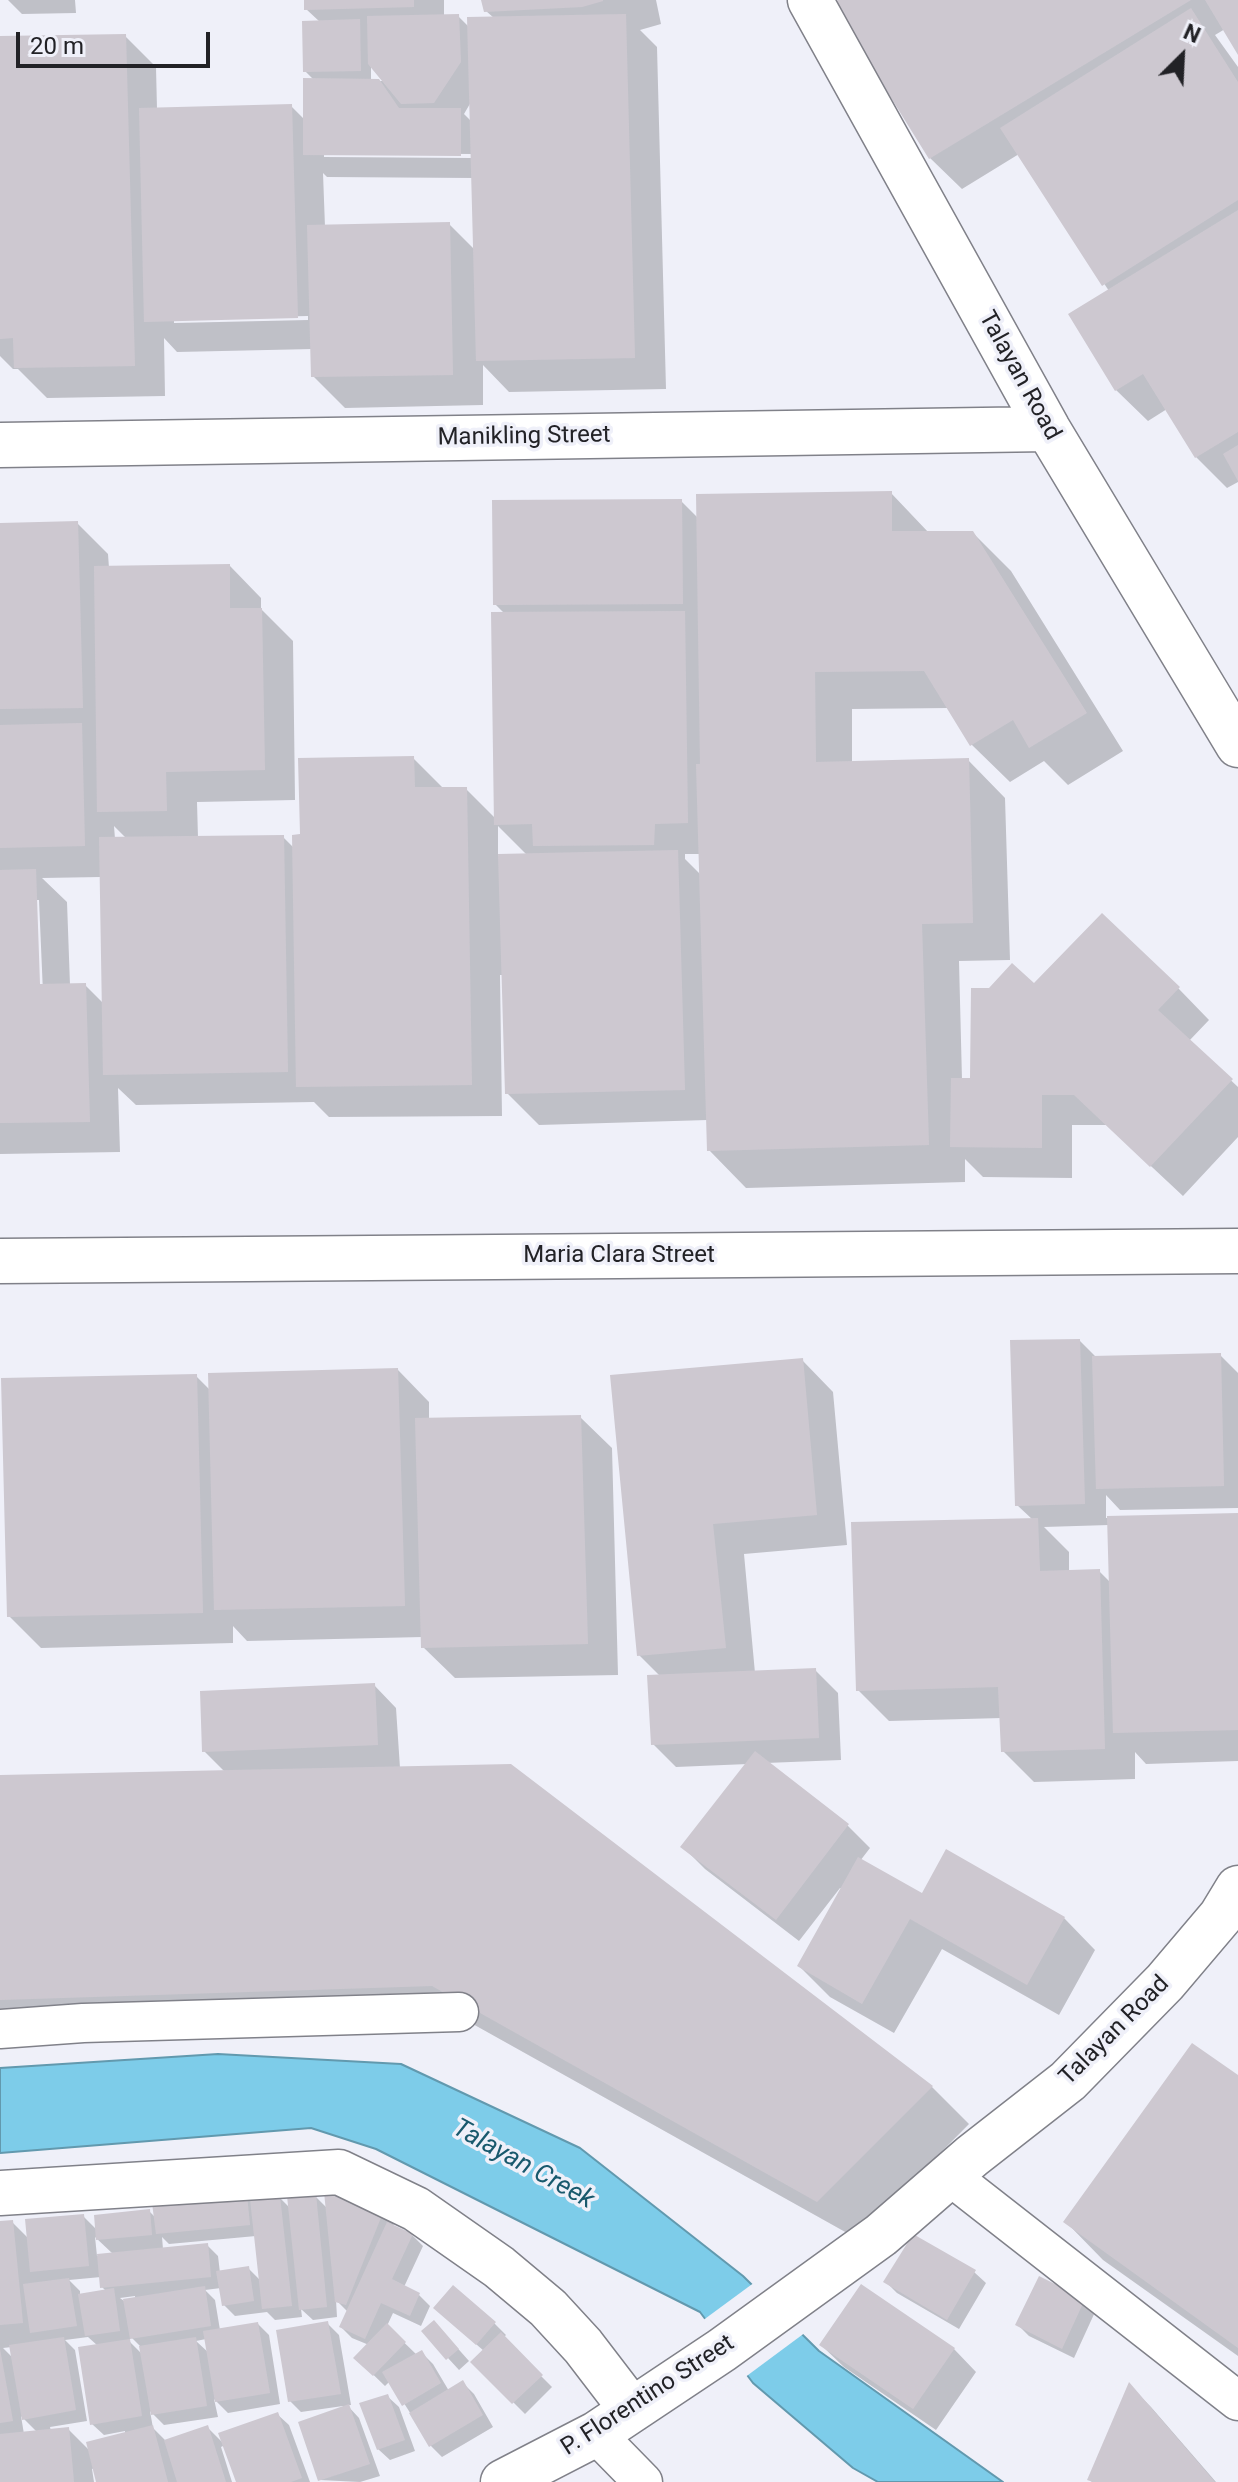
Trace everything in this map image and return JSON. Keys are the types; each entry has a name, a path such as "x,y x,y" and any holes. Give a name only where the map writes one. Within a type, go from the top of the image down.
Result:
{"street":[{"name":"Talayan Road","path":"810,0 1048,429 1238,745"},
{"name":"Manikling Street","path":"0,445 1048,429"},
{"name":"Maria Clara Street","path":"0,1261 1238,1251"},
{"name":"Talayan Road","path":"788,2303 881,2235 961,2166 1068,2081 1165,1982 1221,1916 1238,1888"},
{"path":"0,2193 339,2172 416,2209 499,2267 548,2308 583,2346 632,2410"},
{"name":"P. Florentino Street","path":"503,2482 596,2434 788,2303"}],"lane":[{"path":"0,2029 83,2023 459,2012"},
{"path":"961,2166 1238,2401"},
{"path":"596,2434 643,2482"}],"water":[{"name":"Talayan Creek","path":"218,2054 401,2064 580,2148 743,2276 819,2351 1003,2482 878,2482 853,2468 753,2383 700,2312 376,2149 311,2128 0,2153 0,2068"}],"pier":[{"path":"755,2282 806,2332 744,2378 702,2321"}],"building":[{"path":"304,0 414,0 414,7 304,10"},
{"path":"481,0 603,1 582,7 484,12"},
{"path":"838,0 1191,0 929,159 832,3"},
{"path":"1205,0 1238,0 1238,55"},
{"path":"1191,8 1238,82 1238,200 1102,286 1000,128"},
{"path":"459,14 461,62 434,103 401,104 368,64 367,16"},
{"path":"626,14 635,358 476,361 467,17"},
{"path":"360,19 361,71 303,72 302,21"},
{"path":"126,34 135,366 14,368 13,338 0,339 0,36"},
{"path":"303,78 379,79 399,108 461,108 461,156 303,155"},
{"path":"292,104 298,318 144,322 139,108"},
{"path":"1238,210 1238,432 1195,458 1143,374 1115,391 1068,314"},
{"path":"450,222 453,375 311,377 307,225"},
{"path":"1238,445 1238,481 1223,454"},
{"path":"892,491 892,531 973,531 1087,713 1029,748 1013,720 970,746 924,671 815,672 816,762 969,758 973,923 922,924 929,1145 707,1151 696,764 700,764 696,494"},
{"path":"682,499 683,604 493,605 492,500"},
{"path":"78,521 83,708 0,709 0,523"},
{"path":"230,564 230,608 262,608 265,770 166,772 167,811 97,812 94,566"},
{"path":"685,611 688,823 655,824 654,845 533,846 532,824 494,825 491,612"},
{"path":"82,723 85,846 0,848 0,725"},
{"path":"414,756 415,787 467,787 472,1085 296,1087 292,835 300,834 298,758"},
{"path":"284,835 288,1072 103,1075 99,837"},
{"path":"678,850 685,1090 505,1094 498,854"},
{"path":"36,869 40,984 86,983 90,1122 0,1123 0,870"},
{"path":"1102,913 1180,987 1158,1010 1233,1079 1150,1167 1074,1095 1042,1095 1042,1148 950,1147 951,1078 970,1078 971,988 989,988 1012,963 1034,983"},
{"path":"1080,1339 1085,1504 1015,1506 1010,1340"},
{"path":"1221,1353 1224,1486 1096,1489 1092,1356"},
{"path":"803,1358 817,1515 713,1524 726,1648 637,1656 610,1375"},
{"path":"398,1368 405,1606 214,1610 208,1373"},
{"path":"197,1374 203,1613 7,1617 1,1378"},
{"path":"581,1415 588,1644 421,1648 415,1418"},
{"path":"1238,1513 1238,1730 1113,1733 1107,1516"},
{"path":"1038,1518 1040,1571 1100,1569 1105,1749 1001,1752 998,1687 856,1691 851,1522"},
{"path":"816,1668 819,1738 651,1745 647,1675"},
{"path":"375,1683 378,1745 202,1752 200,1691"},
{"path":"755,1751 849,1824 776,1920 680,1847"},
{"path":"511,1764 933,2086 817,2202 432,1986 0,2000 0,1775"},
{"path":"946,1849 1065,1917 1027,1985 910,1919 862,2004 797,1966 858,1857 922,1893"},
{"path":"1192,2043 1238,2075 1238,2348 1063,2222"},
{"path":"360,2190 384,2210 346,2305 335,2302 324,2192"},
{"path":"316,2194 327,2307 299,2310 287,2196"},
{"path":"247,2195 250,2225 156,2234 152,2203"},
{"path":"280,2196 292,2306 262,2309 250,2199"},
{"path":"150,2209 152,2235 96,2240 94,2215"},
{"path":"84,2214 89,2266 30,2272 25,2219"},
{"path":"13,2220 23,2323 0,2325 0,2221"},
{"path":"387,2222 413,2234 392,2279 420,2293 410,2316 381,2303 365,2339 339,2327"},
{"path":"913,2234 976,2270 947,2320 883,2282"},
{"path":"208,2243 211,2277 100,2288 97,2254"},
{"path":"249,2266 254,2301 222,2306 216,2271"},
{"path":"1039,2276 1085,2299 1062,2349 1015,2325"},
{"path":"69,2278 77,2326 30,2333 23,2284"},
{"path":"861,2284 955,2348 913,2409 819,2345"},
{"path":"453,2285 496,2322 476,2345 433,2308"},
{"path":"205,2286 211,2326 130,2339 123,2299"},
{"path":"114,2288 120,2331 85,2336 78,2294"},
{"path":"434,2320 459,2349 446,2360 421,2331"},
{"path":"328,2321 341,2394 288,2402 276,2330"},
{"path":"258,2322 270,2393 215,2402 203,2331"},
{"path":"387,2323 406,2342 373,2376 353,2358"},
{"path":"501,2332 543,2375 512,2404 470,2362"},
{"path":"64,2337 76,2410 22,2420 9,2345"},
{"path":"196,2337 207,2406 151,2415 139,2346"},
{"path":"130,2339 142,2416 90,2425 78,2347"},
{"path":"0,2349 13,2421 0,2423"},
{"path":"422,2350 441,2383 402,2406 382,2372"},
{"path":"463,2380 483,2415 429,2447 409,2413"},
{"path":"1129,2382 1215,2482 1087,2480"},
{"path":"388,2394 405,2440 377,2450 359,2403"},
{"path":"349,2404 370,2464 318,2481 298,2422"},
{"path":"278,2412 302,2478 291,2482 236,2482 218,2433"},
{"path":"153,2425 168,2482 96,2482 86,2442"},
{"path":"208,2425 226,2482 177,2482 164,2440"},
{"path":"69,2427 74,2482 0,2482 0,2434"}]}
